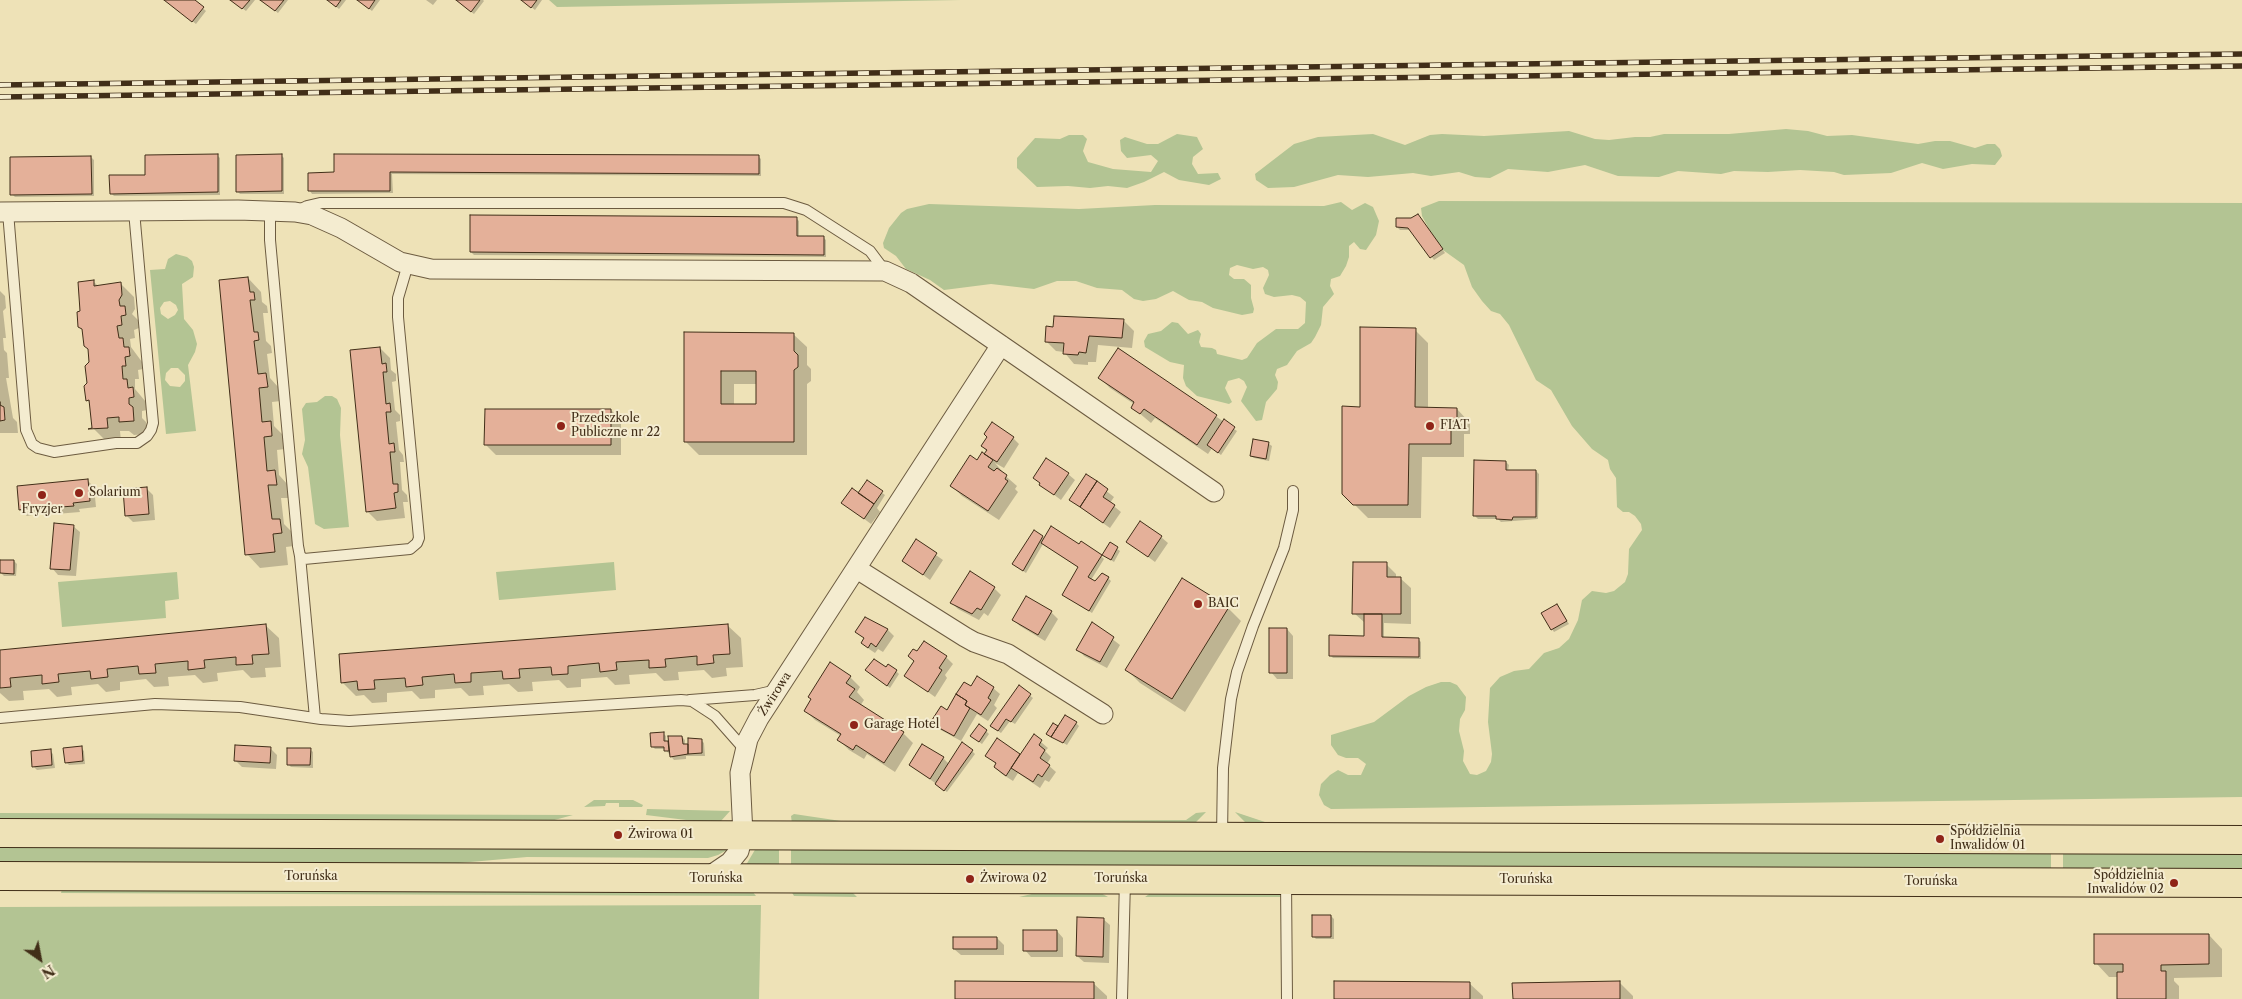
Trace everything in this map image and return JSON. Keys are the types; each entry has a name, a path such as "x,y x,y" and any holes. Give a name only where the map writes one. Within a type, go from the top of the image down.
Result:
{"main road":[{"path":"0,833 2242,840"},
{"name":"Toruńska","path":"0,876 705,879 1286,878 2242,883"}],"street":[{"path":"4,212 294,212 312,215 332,224 386,255 408,264 431,269 885,271 911,283 1214,492"},
{"name":"Żwirowa","path":"743,835 740,773 745,750 759,718 1001,345"},
{"path":"857,569 965,637 1008,654 1103,714"},
{"path":"705,879 730,862 739,851 743,835"}],"lane":[{"path":"294,212 320,203 784,203 794,204 806,210 870,251 885,271"},
{"path":"4,212 26,430 32,444 38,448 54,452 116,443 137,443 147,436 151,430 153,423 134,211"},
{"path":"270,211 270,240 315,718"},
{"path":"300,556 304,559 410,549 417,543 419,538 398,317 398,298 408,264"},
{"path":"1222,837 1223,768 1231,699 1237,672 1253,626 1284,548 1293,510 1293,491"},
{"path":"0,718 155,704 240,708 349,721 755,695 777,690"},
{"path":"681,700 692,701 715,716 745,750"},
{"path":"1286,878 1287,999"},
{"path":"1122,999 1125,879"}],"green space":[{"path":"549,0 961,0 557,7"},
{"path":"1786,129 1808,131 1827,136 1852,135 1918,144 1950,141 1975,148 1987,144 1995,144 2000,149 2002,156 1995,165 1972,164 1943,169 1922,163 1891,173 1844,175 1834,172 1800,170 1768,172 1734,171 1721,174 1678,171 1659,177 1618,176 1585,165 1548,172 1508,169 1490,178 1475,177 1459,172 1431,176 1413,173 1368,177 1338,175 1294,187 1268,188 1256,180 1255,174 1294,144 1318,137 1373,134 1405,145 1430,135 1442,134 1484,136 1569,131 1595,139 1609,140 1664,134 1729,134"},
{"path":"1177,134 1197,137 1203,149 1193,157 1192,164 1198,174 1218,173 1221,179 1209,185 1179,180 1164,172 1127,188 1108,186 1090,188 1068,186 1037,187 1017,168 1017,158 1035,138 1060,139 1069,135 1083,135 1087,139 1083,151 1088,162 1113,169 1151,172 1158,161 1151,155 1127,158 1121,151 1120,140 1125,137 1147,144 1158,144"},
{"path":"1439,201 2242,203 2242,797 1331,809 1324,805 1319,795 1321,784 1330,775 1338,770 1348,775 1361,775 1366,764 1358,758 1346,758 1338,755 1331,745 1331,735 1374,722 1409,696 1441,682 1450,682 1457,685 1466,697 1465,710 1460,719 1459,731 1464,751 1463,761 1470,774 1477,775 1486,771 1491,762 1492,754 1488,722 1490,688 1500,677 1514,671 1529,669 1544,653 1559,648 1569,639 1578,620 1582,600 1592,591 1606,593 1614,591 1625,582 1628,574 1629,549 1642,530 1641,524 1635,516 1629,512 1623,512 1617,507 1616,478 1610,469 1608,460 1592,449 1572,426 1551,390 1536,380 1509,325 1500,314 1491,311 1482,301 1472,287 1464,265 1443,250 1429,229 1422,216 1421,208"},
{"path":"1341,202 1352,210 1365,203 1373,207 1379,221 1376,235 1366,250 1360,249 1354,242 1349,246 1349,257 1346,266 1340,276 1331,279 1330,286 1334,294 1323,307 1321,325 1315,337 1311,343 1297,351 1287,365 1277,369 1275,375 1278,382 1277,389 1266,402 1262,420 1256,421 1241,401 1247,387 1244,381 1239,378 1228,381 1225,388 1232,402 1229,404 1197,396 1186,386 1183,378 1184,365 1170,362 1145,347 1144,341 1148,334 1161,331 1172,322 1178,323 1188,334 1198,330 1201,334 1199,342 1201,347 1212,348 1216,350 1217,354 1242,360 1247,358 1257,343 1276,329 1298,329 1305,323 1306,302 1300,297 1292,295 1274,297 1265,294 1263,288 1269,275 1268,270 1263,267 1253,269 1237,265 1230,268 1229,275 1234,279 1244,279 1251,285 1253,313 1242,315 1213,308 1202,302 1189,300 1173,291 1156,299 1143,301 1134,299 1122,290 1097,288 1076,281 1057,281 1034,289 991,284 944,290 930,280 906,269 896,256 884,248 883,243 889,228 901,213 907,209 929,204 1079,209 1155,205 1324,206"},
{"path":"176,254 187,257 192,261 194,267 193,277 182,284 184,319 193,330 197,344 188,365 196,431 166,434 150,270 165,269 168,259","holes":["170,301 176,305 178,310 175,315 168,319 161,314 160,308 164,302","171,368 178,368 185,375 185,381 180,387 170,386 165,380 166,373"]},
{"path":"325,396 332,396 337,399 341,408 340,435 349,527 324,529 315,524 308,467 302,454 305,440 302,409 306,403 317,402"},
{"path":"614,562 616,590 499,600 496,572"},
{"path":"177,572 179,599 165,601 166,618 62,627 58,582"},
{"path":"594,800 633,800 643,805 642,807 619,807 619,803 606,803 605,806 584,807"},
{"path":"647,809 730,811 721,821 710,823 646,815"},
{"path":"1206,812 1194,824 792,824 791,816 794,814 841,821 1186,820 1196,813"},
{"path":"1235,812 1277,826 1251,825"},
{"path":"0,813 573,815 547,822 0,821"},
{"path":"0,845 726,848 727,850 708,858 527,857 425,866 0,864"},
{"path":"756,848 779,849 779,866 746,865"},
{"path":"791,848 2051,852 2051,869 791,866"},
{"path":"2063,852 2242,852 2242,869 2063,869"},
{"path":"62,889 752,891 756,896 61,893"},
{"path":"791,891 851,891 857,897 794,896"},
{"path":"1040,892 1099,892 1108,897 1019,897"},
{"path":"1152,892 1277,892 1282,897 1145,897"},
{"path":"761,905 759,999 0,999 0,907"}],"building":[{"path":"164,0 195,0 204,7 192,22"},
{"path":"230,0 250,0 242,9"},
{"path":"260,0 284,0 275,11"},
{"path":"327,0 341,0 336,7"},
{"path":"357,0 375,0 369,9"},
{"path":"456,0 480,0 471,12"},
{"path":"521,0 537,0 531,8"},
{"path":"218,154 218,192 110,194 109,175 145,175 145,155"},
{"path":"282,154 282,191 236,192 236,155"},
{"path":"334,154 759,155 759,174 390,172 390,191 308,191 308,173 334,172"},
{"path":"91,156 92,194 10,195 10,157"},
{"path":"1418,214 1443,249 1430,258 1408,228 1396,227 1396,218 1411,218"},
{"path":"470,215 797,217 797,236 824,236 824,255 470,252"},
{"path":"248,277 250,292 254,292 255,300 250,300 254,332 258,332 259,340 254,341 258,374 266,373 268,387 259,388 262,422 271,421 272,436 264,437 267,471 275,470 277,485 268,485 272,519 280,519 282,533 273,534 275,552 245,555 219,280"},
{"path":"94,280 94,286 121,282 122,295 119,300 120,306 125,306 126,315 121,316 122,325 117,326 119,338 123,338 124,347 129,347 130,356 125,357 126,366 122,366 123,379 127,379 128,388 133,387 134,397 129,398 129,404 133,407 134,421 119,422 119,417 107,418 108,428 88,429 92,428 89,400 86,401 84,386 87,383 85,366 89,362 88,349 84,346 82,329 78,327 77,312 80,311 78,282"},
{"path":"1054,316 1124,319 1122,338 1089,336 1086,353 1079,352 1078,355 1063,354 1064,343 1045,342 1046,326 1053,327"},
{"path":"1360,327 1416,328 1415,407 1457,408 1457,421 1451,421 1451,444 1409,444 1408,505 1353,505 1342,494 1342,406 1360,407"},
{"path":"684,332 794,333 794,351 798,355 798,367 794,370 794,442 684,442","holes":["721,371 756,371 756,404 721,404"]},
{"path":"380,347 382,364 386,363 387,372 383,372 386,404 390,403 391,412 386,412 389,444 394,443 395,452 390,452 393,484 398,484 398,492 394,493 396,508 366,512 350,350"},
{"path":"1118,348 1217,415 1197,445 1144,409 1140,414 1131,408 1134,402 1098,378"},
{"path":"0,405 4,407 5,420 0,421"},
{"path":"485,409 611,409 611,445 484,445"},
{"path":"1224,419 1235,427 1218,453 1207,445"},
{"path":"992,422 1014,437 997,462 984,454 987,450 981,446 987,437 984,434"},
{"path":"1253,439 1269,442 1266,459 1250,456"},
{"path":"982,452 993,460 988,467 994,471 997,468 1007,475 1005,479 1008,481 988,511 950,486 970,455 977,460"},
{"path":"1046,458 1069,473 1054,495 1039,485 1040,483 1033,478"},
{"path":"1474,460 1506,461 1506,470 1536,470 1536,517 1513,517 1512,520 1496,519 1496,516 1473,516"},
{"path":"1086,474 1097,481 1080,507 1069,500"},
{"path":"88,479 90,501 73,503 74,506 48,508 48,505 19,510 17,486"},
{"path":"867,480 883,491 874,504 858,493"},
{"path":"1097,481 1108,489 1103,497 1115,505 1103,523 1080,507"},
{"path":"147,487 149,514 125,516 123,489"},
{"path":"852,488 874,504 864,519 841,503"},
{"path":"1140,521 1162,536 1148,557 1126,542"},
{"path":"54,523 74,525 70,570 50,569"},
{"path":"1051,526 1079,544 1081,541 1102,555 1088,577 1095,581 1102,573 1109,577 1089,611 1062,595 1078,567 1041,543"},
{"path":"1034,530 1043,536 1023,571 1012,564"},
{"path":"916,539 937,553 923,575 902,561"},
{"path":"1110,542 1118,547 1111,560 1102,555"},
{"path":"0,560 14,560 14,574 0,573"},
{"path":"1353,562 1387,562 1387,577 1401,577 1401,614 1352,614"},
{"path":"970,571 995,587 981,610 977,608 972,614 950,603"},
{"path":"1182,578 1229,607 1172,699 1125,670"},
{"path":"1026,596 1052,611 1038,635 1012,620"},
{"path":"1557,604 1567,621 1551,630 1541,613"},
{"path":"1364,614 1382,614 1382,637 1419,638 1419,657 1329,656 1329,635 1364,636"},
{"path":"865,617 888,629 876,647 871,643 868,648 861,643 864,638 855,632"},
{"path":"1092,622 1114,637 1100,662 1076,650"},
{"path":"266,624 269,654 252,655 253,664 236,665 236,657 204,660 205,668 188,670 188,661 155,664 156,673 139,674 138,666 107,669 108,677 91,679 90,671 58,674 59,682 42,684 42,675 10,678 11,687 0,688 0,650"},
{"path":"728,624 730,654 713,655 714,663 697,665 697,656 665,659 666,667 649,668 649,660 616,662 617,670 600,672 599,663 568,666 568,674 552,675 551,667 519,669 520,678 503,679 502,671 471,673 471,682 455,683 454,674 422,677 423,685 406,687 405,678 374,680 375,689 358,690 357,681 341,683 339,654"},
{"path":"1269,628 1287,628 1287,673 1269,673"},
{"path":"924,641 947,656 939,668 942,670 928,692 904,676 914,661 908,656 913,649 917,651"},
{"path":"874,659 886,667 888,664 897,670 887,686 865,670"},
{"path":"830,662 851,676 846,683 855,689 849,697 904,732 884,763 856,745 853,750 837,740 841,734 804,711 811,699 808,697"},
{"path":"977,676 994,687 988,698 991,700 981,715 965,705 967,701 956,694 964,682 971,686"},
{"path":"1019,685 1031,694 1011,722 1006,719 998,731 990,726"},
{"path":"956,694 967,701 965,705 970,708 954,736 930,723 941,706 947,710"},
{"path":"1065,715 1077,722 1063,743 1051,737"},
{"path":"1053,723 1058,726 1051,737 1046,734"},
{"path":"979,724 987,730 979,742 970,736"},
{"path":"664,732 664,741 668,741 669,751 664,751 664,747 651,747 650,733"},
{"path":"1034,734 1042,740 1039,745 1045,750 1040,758 1050,765 1042,777 1038,774 1033,782 1011,768"},
{"path":"668,736 682,736 683,744 688,744 688,754 670,757"},
{"path":"688,738 702,739 702,753 688,754"},
{"path":"997,738 1020,754 1006,776 994,767 996,763 985,756"},
{"path":"962,742 973,750 944,791 935,784"},
{"path":"922,744 944,757 930,779 909,765"},
{"path":"235,745 271,747 270,763 234,761"},
{"path":"82,746 83,761 65,763 63,748"},
{"path":"287,748 311,748 310,765 287,765"},
{"path":"51,749 52,765 32,767 31,751"},
{"path":"1312,915 1331,915 1331,937 1312,937"},
{"path":"1077,917 1104,918 1103,957 1076,956"},
{"path":"1023,930 1057,930 1057,951 1023,951"},
{"path":"2094,934 2209,934 2209,964 2161,965 2161,971 2166,971 2166,999 2117,999 2117,972 2123,972 2123,964 2094,964"},
{"path":"953,937 997,937 997,949 953,949"},
{"path":"955,981 1094,982 1094,999 955,999"},
{"path":"1334,981 1470,982 1470,999 1334,999"},
{"path":"1620,981 1620,999 1513,999 1512,983"}],"railway":[{"path":"0,85 2242,54"},
{"path":"0,97 2242,66"}],"place":[{"name":"Przedszkole Publiczne nr 22","path":"561,426"},
{"name":"FIAT","path":"1430,426"},
{"name":"Solarium","path":"79,493"},
{"name":"Fryzjer","path":"42,495"},
{"name":"BAIC","path":"1198,604"},
{"name":"Garage Hotel","path":"854,725"},
{"name":"Żwirowa 01","path":"618,835"},
{"name":"Spółdzielnia Inwalidów 01","path":"1940,839"},
{"name":"Żwirowa 02","path":"970,879"},
{"name":"Spółdzielnia Inwalidów 02","path":"2174,883"}]}
